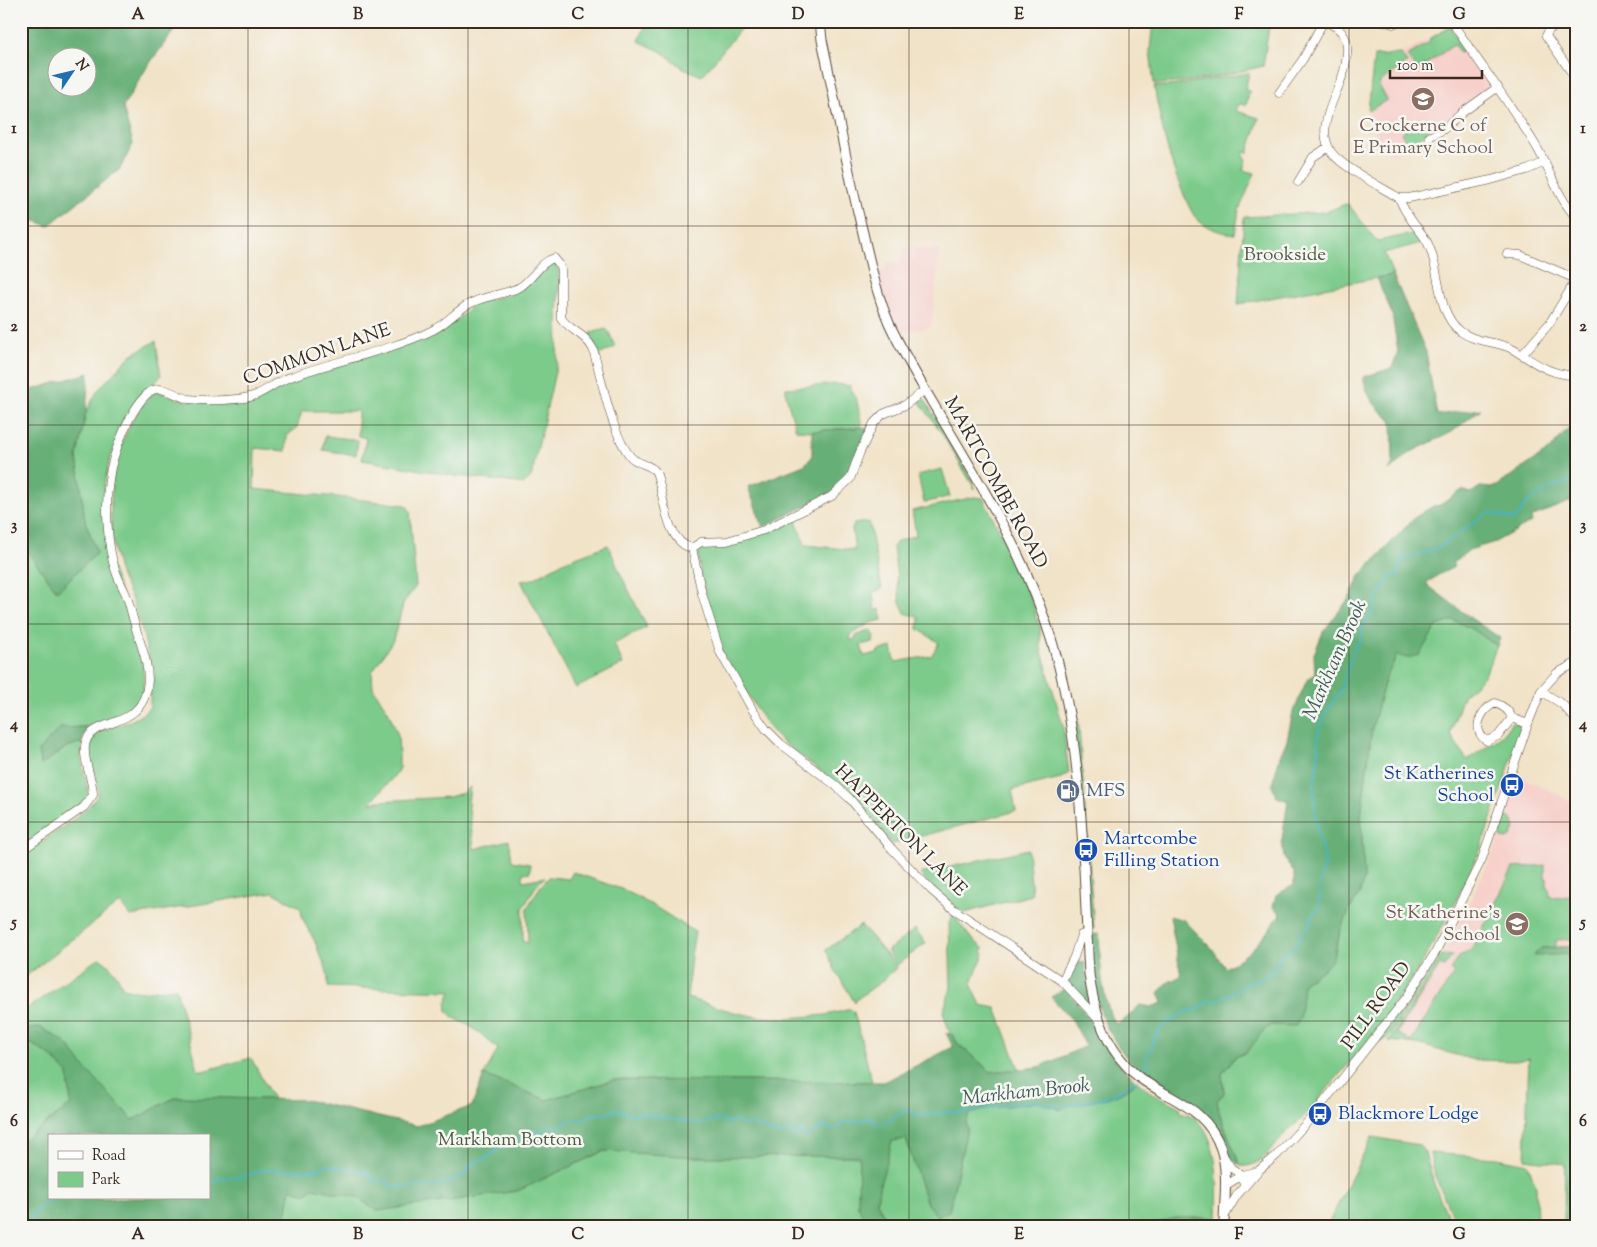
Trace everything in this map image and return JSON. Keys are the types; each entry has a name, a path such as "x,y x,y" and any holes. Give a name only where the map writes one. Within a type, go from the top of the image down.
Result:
{"main road":[{"name":"MARTCOMBE ROAD","path":"820,21 822,40 856,208 877,290 891,327 925,390 992,504 1019,557 1036,596 1053,646 1070,718 1074,744 1092,995 1098,1019 1107,1038 1122,1061 1135,1074 1184,1103 1210,1127 1223,1156 1224,1222"}],"street":[{"path":"1338,28 1345,21"},
{"path":"1383,21 1393,24 1399,21"},
{"path":"1451,21 1498,87 1545,162 1562,198 1576,217"},
{"path":"1563,21 1549,30 1546,36 1576,79"},
{"path":"1278,93 1303,59 1321,26 1326,22 1338,28 1344,35 1347,46 1342,76 1326,121 1328,147 1343,164 1400,198 1409,198 1491,180 1527,170 1545,162"},
{"path":"1429,137 1448,126 1463,112 1498,87"},
{"path":"1298,182 1313,157 1328,147"},
{"path":"1400,198 1410,220 1430,247 1446,311 1452,322 1461,332 1486,343 1504,345 1560,375 1576,375"},
{"path":"1507,254 1520,255 1576,280 1549,324 1522,355"},
{"name":"COMMON LANE","path":"21,851 84,807 90,800 93,795 93,789 85,754 85,744 88,738 100,728 132,714 142,704 147,692 147,666 143,649 127,597 115,571 110,548 107,497 112,463 117,447 137,408 152,391 158,388 189,399 254,396 285,379 398,345 434,330 467,305 479,299 522,286 545,262 554,258 561,269 561,318 570,328 589,341 620,439 632,458 653,467 660,481 665,510 672,527 681,543 686,547 692,548"},
{"path":"692,548 701,542 728,541 764,530 832,496 850,479 874,423 883,414 905,405 925,390"},
{"name":"HAPPERTON LANE","path":"692,548 702,594 720,652 752,709 766,729 781,744 835,785 850,799 892,850 931,890 952,908 1062,981 1098,1019"},
{"path":"1576,663 1557,673 1541,691 1562,704 1576,720"},
{"name":"PILL ROAD","path":"1224,1222 1237,1195 1244,1186 1258,1170 1276,1156 1294,1137 1398,1011 1435,953 1482,859 1541,691"},
{"path":"1512,718 1503,731 1492,740 1487,741 1482,738 1478,726 1484,712 1495,703 1506,708 1512,718 1528,724"},
{"path":"1062,981 1074,957 1081,935 1087,933"},
{"path":"1223,1156 1231,1168 1242,1175 1244,1186"},
{"name":"PILL ROAD","path":"1225,1190 1242,1175 1258,1170"},
{"path":"1225,1190 1237,1195"}],"shaded area":[{"name":"Crockerne C of E Primary School","path":"1450,27 1493,88 1394,156 1380,145 1368,111 1374,56 1399,55"},
{"path":"905,247 940,250 931,327 899,333 880,285 877,270 885,272 886,263 900,262"},
{"name":"St Katherine's School","path":"1518,776 1576,803 1576,946 1544,947 1474,1060 1417,1044 1389,1041 1450,943 1495,849"}],"green space":[{"path":"21,21 181,21 147,67 123,107 133,144 120,169 48,226 21,215"},
{"path":"647,21 747,21 702,76 683,68 662,52 639,41"},
{"path":"866,21 917,21 918,27 867,28"},
{"path":"1153,21 1270,21 1263,66 1208,78 1154,84 1150,50"},
{"path":"1450,27 1466,49 1460,53 1455,45 1452,46 1421,68 1416,69 1407,56 1430,42 1429,39"},
{"path":"1401,54 1407,63 1381,81 1379,85 1387,100 1368,111 1374,56"},
{"path":"1249,73 1245,90 1250,91 1246,105 1239,104 1236,111 1259,118 1248,153 1244,152 1243,157 1246,159 1243,170 1255,173 1239,210 1235,234 1221,232 1208,227 1197,219 1190,209 1169,155 1154,86 1170,86"},
{"path":"1421,118 1430,130 1409,145 1401,133"},
{"name":"Brookside","path":"1346,204 1349,205 1378,241 1416,233 1421,243 1384,253 1393,275 1238,304 1244,217 1325,212"},
{"path":"552,262 558,268 557,363 531,478 523,485 362,460 366,438 358,436 358,411 302,411 297,427 287,436 286,451 255,448 254,489 406,505 410,511 416,586 404,602 393,640 372,672 373,688 388,711 398,735 399,768 370,803 449,797 463,793 470,787 468,802 474,849 509,840 512,861 530,864 530,872 523,873 523,881 545,877 536,886 523,908 523,942 528,943 527,908 540,887 549,877 569,879 573,872 624,890 695,932 687,998 758,1017 788,1018 826,1015 851,1009 854,1012 872,1082 614,1080 547,1100 484,1075 498,1049 473,1028 455,1019 449,1013 446,1005 451,991 328,987 326,969 315,941 303,920 301,908 273,892 130,916 121,904 118,904 21,980 21,855 76,817 94,800 98,793 98,787 90,760 89,746 91,740 99,732 135,719 150,707 149,657 135,608 119,571 114,550 111,512 114,474 118,456 124,438 143,404 158,391 186,401 253,399 293,378 333,368 443,328 456,321 470,307 483,300 510,295"},
{"path":"1393,275 1426,352 1437,415 1481,409 1452,432 1409,453 1389,471 1393,464 1392,421 1373,402 1363,377 1392,368 1398,352 1392,314 1377,278"},
{"path":"606,329 615,347 597,356 591,339 591,333"},
{"path":"156,341 161,376 133,408 110,459 104,485 105,531 109,562 125,604 143,668 143,692 135,707 121,716 87,727 78,727 38,751 41,765 67,747 82,742 81,758 89,795 75,810 23,847 21,845 21,543 57,591 97,553 85,521 77,456 86,412 98,390 131,355"},
{"path":"89,373 86,412 77,456 85,521 97,553 57,591 21,543 21,393"},
{"path":"837,384 850,386 857,401 862,427 812,431 796,430 786,395 786,388"},
{"path":"922,398 925,400 974,483 975,489 941,432 919,401"},
{"path":"1576,422 1576,499 1531,517 1532,522 1495,542 1469,550 1454,562 1454,567 1426,584 1500,638 1497,646 1474,630 1453,620 1437,626 1419,655 1407,658 1397,655 1385,680 1372,728 1361,816 1364,879 1360,893 1341,929 1332,960 1324,969 1303,983 1300,1018 1296,1026 1271,1025 1264,1030 1248,1051 1234,1058 1222,1074 1224,1093 1217,1101 1218,1107 1239,1165 1231,1159 1215,1126 1200,1109 1139,1070 1116,1043 1106,1026 1093,989 1089,935 1099,934 1104,992 1116,1024 1126,1019 1140,1005 1151,1007 1163,1003 1159,992 1167,983 1181,976 1170,916 1184,920 1212,948 1225,968 1256,945 1280,914 1273,906 1276,895 1294,885 1294,872 1284,858 1282,840 1288,801 1277,797 1272,785 1280,756 1287,740 1293,712 1307,680 1315,674 1314,654 1323,632 1350,597 1360,576 1414,518 1433,506 1440,505 1462,490 1471,493 1480,487 1492,488 1497,486 1549,450"},
{"path":"870,427 848,478 831,494 763,527 748,487 804,465 812,457 812,431"},
{"path":"325,436 358,440 356,455 323,450"},
{"path":"942,469 950,496 924,503 918,475"},
{"path":"974,497 983,498 1023,577 1036,612 1035,615 1040,627 1041,648 1063,726 1069,773 1061,778 1012,790 1016,811 892,844 866,810 843,788 782,742 768,727 722,652 701,577 698,555 701,548 705,545 741,542 795,518 805,545 855,550 852,529 854,524 869,522 882,589 873,592 875,610 880,609 882,620 870,623 851,635 850,640 854,640 856,636 870,630 874,634 873,642 861,645 864,656 892,647 895,662 931,656 938,642 918,629 919,617 905,613 900,602 893,546 898,541 916,535 912,511"},
{"path":"608,545 647,627 614,644 623,664 576,688 521,581 533,579 565,561"},
{"path":"1454,620 1474,630 1497,646 1485,675 1463,696 1450,734 1467,760 1501,737 1512,722 1521,725 1522,728 1481,848 1450,913 1419,968 1372,1036 1301,1120 1288,1131 1266,1156 1254,1164 1240,1166 1218,1109 1217,1101 1224,1093 1222,1074 1234,1058 1248,1051 1264,1030 1271,1025 1300,1018 1303,983 1312,977 1335,952 1341,929 1360,893 1364,879 1361,816 1372,728 1385,680 1397,655 1437,626"},
{"path":"1075,719 1078,719 1079,730 1094,929 1089,929"},
{"path":"87,727 82,742 67,747 41,765 38,751 60,728"},
{"path":"1505,816 1512,819 1515,828 1511,837 1507,839 1502,838 1499,834"},
{"path":"1028,849 1032,895 964,913 939,894 920,874"},
{"path":"1545,865 1545,878 1547,878 1547,889 1549,889 1550,897 1576,896 1576,939 1556,940 1556,947 1541,948 1534,955 1576,954 1576,1226 1564,1226 1565,1164 1525,1159 1529,1058 1516,1061 1474,1060 1417,1044 1389,1041 1442,955 1452,956 1444,967 1440,965 1397,1033 1411,1041 1454,973 1451,971 1459,957 1470,951 1474,946 1513,868"},
{"path":"953,915 971,938 983,948 984,954 971,984 981,1005 996,1008 1019,1069 991,1072 958,1044 953,1035 950,1034 943,1012 951,988 949,923"},
{"path":"861,925 897,967 885,979 857,999 855,1003 835,970 826,950"},
{"path":"915,929 926,943 897,965 887,951"},
{"path":"1576,946 1576,954 1534,956 1541,948"},
{"path":"1439,955 1391,1034 1386,1039 1378,1042 1434,958"},
{"path":"99,958 114,971 123,988 140,992 176,988 198,1070 203,1071 251,1058 273,1099 176,1097 133,1120 85,1068 66,1043 40,1027 21,1031 21,1013"},
{"path":"1076,961 1084,962 1092,1010 1067,983"},
{"name":"Markham Bottom","path":"1066,988 1095,1026 1113,1057 1136,1081 1130,1087 1112,1096 1062,1107 1062,1109 1058,1110 1058,1108 1037,1102 992,1108 969,1114 949,1211 938,1217 927,1204 906,1139 892,1141 879,1188 877,1202 889,1226 867,1226 858,1205 859,1156 697,1157 604,1151 517,1191 377,1211 357,1197 313,1188 305,1194 291,1188 284,1226 21,1226 21,1142 71,1105 68,1074 52,1057 21,1037 21,1031 40,1027 66,1043 85,1068 133,1120 176,1097 306,1100 418,1126 472,1106 484,1075 547,1100 614,1080 884,1082 953,1047 946,1033 952,1035 958,1044 991,1072 1039,1067 1086,1046 1073,1021 1051,997"},
{"path":"21,1037 52,1057 68,1074 71,1105 21,1142"},
{"path":"1136,1081 1150,1092 1181,1108 1180,1112 1193,1117 1203,1127 1210,1140 1217,1173 1217,1218 1177,1218 1145,1226 889,1226 877,1202 892,1141 906,1139 927,1204 949,1211 969,1114 992,1108 1037,1102 1062,1109 1132,1086"},
{"path":"1372,1137 1419,1145 1425,1153 1434,1184 1450,1222 1447,1224 1448,1226 1327,1226"},
{"path":"604,1151 697,1157 859,1156 858,1205 867,1226 284,1226 291,1188 313,1188 357,1197 377,1211 517,1191"},
{"path":"1430,1153 1496,1158 1528,1164 1536,1187 1537,1226 1478,1226 1477,1219 1461,1222 1459,1219 1454,1220 1435,1176"},
{"path":"1177,1218 1217,1218 1217,1226 1145,1226"}],"waterway":[{"name":"Markham Brook","path":"1141,1074 1147,1066 1146,1055 1152,1047 1154,1038 1167,1022 1185,1012 1198,1009 1209,1000 1217,1001 1250,982 1271,974 1281,957 1294,948 1301,934 1310,926 1313,913 1319,909 1320,884 1325,861 1317,827 1314,789 1318,756 1318,733 1327,711 1341,690 1354,650 1362,637 1362,631 1389,578 1398,575 1400,563 1405,558 1437,549 1487,513 1514,520 1522,511 1524,505 1550,488 1567,483 1576,475"},
{"name":"Markham Brook","path":"210,1181 215,1182 219,1178 242,1177 263,1170 314,1170 328,1165 366,1172 374,1181 388,1181 391,1187 438,1186 465,1175 468,1167 494,1153 498,1147 506,1147 516,1139 529,1138 534,1131 543,1132 546,1125 559,1127 568,1121 584,1119 591,1114 606,1114 617,1109 632,1115 640,1113 700,1123 719,1120 730,1123 734,1120 741,1124 754,1125 781,1136 789,1131 795,1137 801,1129 803,1135 807,1137 823,1125 834,1130 844,1122 863,1121 870,1118 873,1119 876,1125 880,1126 903,1112 913,1110 917,1116 931,1115 945,1112 971,1112 1035,1101 1061,1107 1103,1098 1124,1089 1137,1080"},
{"name":"Markham Brook","path":"26,1226 39,1208 52,1200"}],"place":[{"name":"Crockerne C of E Primary School","path":"1423,99"},
{"name":"St Katherines School","path":"1512,785"},
{"name":"MFS","path":"1068,791"},
{"name":"Martcombe Filling Station","path":"1086,850"},
{"name":"St Katherine's School","path":"1517,924"},
{"name":"Blackmore Lodge","path":"1320,1114"}]}
